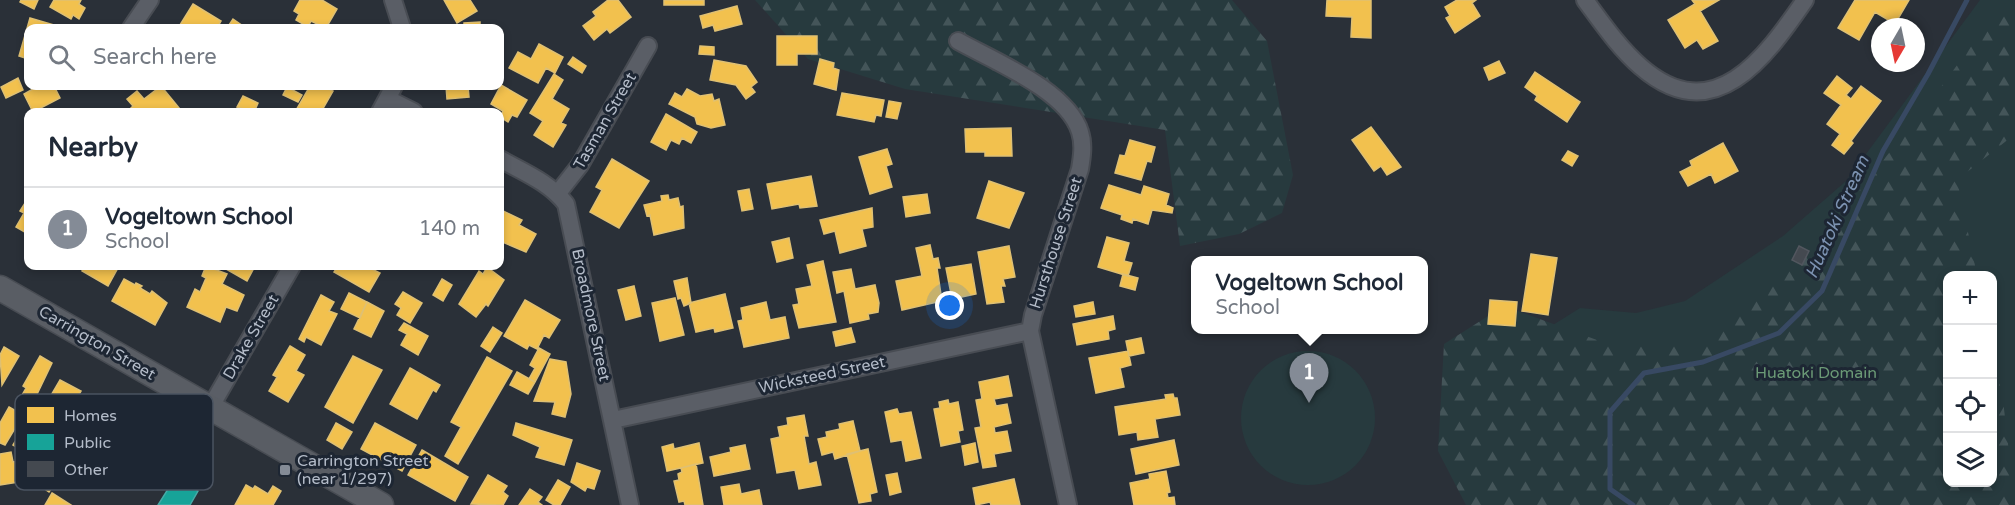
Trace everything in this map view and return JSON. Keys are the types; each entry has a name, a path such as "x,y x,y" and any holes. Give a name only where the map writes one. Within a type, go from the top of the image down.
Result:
{"main road":[{"name":"Carrington Street","path":"0,288 186,394"},
{"name":"Carrington Street","path":"213,410 381,505"}],"street":[{"path":"134,24 150,0"},
{"path":"393,0 401,24"},
{"path":"1585,0 1639,66 1671,87 1690,92 1722,87 1739,79 1772,46 1805,0"},
{"name":"Hursthouse Street","path":"958,41 1030,80 1066,108 1080,131 1082,157 1080,169 1033,315 1030,331 1068,505"},
{"name":"Tasman Street","path":"558,193 580,165 648,46"},
{"path":"387,99 406,108"},
{"path":"504,161 558,193"},
{"name":"Broadmore Street","path":"558,193 566,204 573,231 630,505"},
{"name":"Drake Street","path":"213,403 290,270"},
{"name":"Wicksteed Street","path":"613,420 1030,331"}],"green space":[{"path":"755,0 1232,0 1267,41 1293,175 1282,213 1239,234 1180,246 1165,130 905,89 808,59"},
{"name":"Huatoki Domain","path":"1980,0 2015,0 2015,505 1472,505 1537,335 1580,308 1636,313 1685,301 1783,236 1846,181"},
{"name":"Huatoki Domain","path":"2005,0 2015,0 2015,134 1957,180 1976,271 1943,271 1943,487 1997,487 1997,371 2003,400 2015,505 1466,505 1438,451 1444,344 1504,306 1616,347 1691,346 1811,252 1941,87"},
{"path":"1308,351 1334,356 1355,371 1370,392 1375,418 1370,444 1355,465 1334,480 1308,485 1282,480 1261,465 1246,444 1241,418 1246,392 1261,371 1282,356"}],"building: Homes":[{"path":"21,0 38,0 34,9 20,2"},
{"path":"54,0 81,0 79,4 85,8 79,19 73,15 71,19 50,7"},
{"path":"300,0 322,0 337,9 328,24 317,24 311,21 310,24 303,24 296,20 299,14 294,11"},
{"path":"444,0 470,0 477,11 457,23"},
{"path":"608,0 618,0 631,17 610,33 607,29 594,40 583,26 596,16 593,12"},
{"path":"664,0 704,0 704,5 664,5"},
{"path":"1327,0 1371,0 1371,38 1351,37 1352,17 1326,16"},
{"path":"1457,0 1476,0 1472,3 1480,16 1455,33 1446,18 1450,16 1445,7"},
{"path":"1692,0 1719,0 1700,11 1718,41 1703,49 1697,40 1685,48 1668,20 1695,4"},
{"path":"1855,0 1909,0 1898,18 1885,18 1875,12 1859,40 1838,28"},
{"path":"193,4 221,21 219,24 181,24"},
{"path":"737,6 742,24 715,31 713,25 703,28 700,16"},
{"path":"30,18 51,24 28,24"},
{"path":"233,19 240,24 230,24"},
{"path":"480,22 480,24 464,24"},
{"path":"777,36 817,36 817,54 797,54 797,65 777,65"},
{"path":"24,39 24,58 19,56"},
{"path":"539,44 563,57 555,73 546,68 538,83 509,68 518,52 531,59"},
{"path":"700,46 714,47 714,55 699,54"},
{"path":"573,57 586,66 582,73 568,64"},
{"path":"820,59 834,63 833,68 839,70 836,90 814,84"},
{"path":"714,60 746,66 757,82 751,87 755,92 746,99 736,85 710,80"},
{"path":"1499,61 1505,73 1489,80 1484,68"},
{"path":"1535,72 1580,102 1567,122 1535,100 1537,96 1525,87"},
{"path":"554,74 563,80 552,99 569,109 561,123 566,125 553,147 534,135 543,121 530,113"},
{"path":"1837,76 1852,88 1846,95 1851,99 1861,86 1881,101 1844,154 1832,145 1840,134 1827,124 1841,105 1824,93"},
{"path":"18,78 23,90 6,98 1,87"},
{"path":"504,87 527,100 517,117 512,115 508,122 504,120 504,108 498,108 491,104 498,90 504,90"},
{"path":"687,89 700,96 712,94 714,101 719,99 725,125 711,128 697,124 695,117 669,104 675,93 682,97"},
{"path":"31,90 56,90 60,98 41,108 31,108 24,94"},
{"path":"156,90 164,90 179,108 131,108 133,106 127,99 137,91 144,99"},
{"path":"286,90 293,90 302,95 298,102 283,95"},
{"path":"308,90 333,91 323,108 297,108"},
{"path":"446,90 468,90 469,97 447,99"},
{"path":"842,93 884,100 881,116 876,115 874,122 837,115"},
{"path":"243,96 258,103 256,108 237,107"},
{"path":"889,101 901,103 897,119 886,117"},
{"path":"666,114 697,132 691,143 682,138 679,144 671,140 666,150 651,142"},
{"path":"1371,127 1401,167 1387,175 1381,166 1374,171 1352,140"},
{"path":"1011,128 1012,156 985,156 985,152 966,152 965,129"},
{"path":"1130,140 1155,147 1151,162 1147,161 1141,180 1115,173 1120,155 1125,156"},
{"path":"1723,143 1738,171 1715,183 1711,174 1688,186 1680,172 1692,166 1690,161"},
{"path":"887,149 892,164 886,166 892,187 870,194 859,157"},
{"path":"1568,151 1578,156 1572,166 1562,160"},
{"path":"612,159 649,181 619,228 590,212 602,190 596,187"},
{"path":"811,176 817,206 800,208 799,204 772,209 767,184"},
{"path":"989,181 1024,193 1009,228 977,218"},
{"path":"1109,185 1141,195 1144,186 1169,194 1166,205 1173,208 1172,213 1152,210 1148,224 1133,219 1132,223 1121,219 1122,215 1101,208"},
{"path":"749,189 753,209 742,211 738,191"},
{"path":"927,194 930,213 906,217 903,197"},
{"path":"668,195 669,200 678,198 680,207 683,206 684,228 654,235 650,215 647,216 644,205 662,201 661,196"},
{"path":"872,208 873,227 862,229 866,246 840,253 835,231 824,234 820,220"},
{"path":"504,211 522,220 519,225 536,234 526,252 504,243"},
{"path":"24,213 24,232 16,227"},
{"path":"1107,237 1129,243 1124,261 1132,263 1128,276 1098,267"},
{"path":"789,238 793,258 777,262 772,242"},
{"path":"930,245 933,259 938,258 940,268 937,268 942,301 902,310 896,281 922,276 916,248"},
{"path":"1009,246 1015,277 1003,279 1005,286 1001,286 1004,302 987,304 978,252"},
{"path":"1531,254 1557,258 1548,315 1522,311"},
{"path":"823,261 836,322 799,328 793,305 799,304 796,289 812,286 807,265"},
{"path":"971,264 976,294 952,299 946,268"},
{"path":"851,269 855,289 875,285 879,303 878,312 868,314 869,319 850,323 844,291 837,293 833,272"},
{"path":"82,270 117,270 108,286"},
{"path":"204,270 216,270 227,274 222,284 244,295 237,311 226,307 220,322 187,307 195,289 200,292 206,278 202,276"},
{"path":"228,270 253,270 247,281"},
{"path":"335,270 374,270 380,273 369,292 334,272"},
{"path":"485,270 491,270 504,280 488,306 486,304 476,317 459,304 479,271 483,274"},
{"path":"1123,274 1138,278 1135,290 1120,286"},
{"path":"687,278 691,303 684,306 681,298 678,299 674,281"},
{"path":"124,279 142,286 140,288 150,294 152,291 167,303 155,325 112,301"},
{"path":"442,279 452,285 443,301 433,295"},
{"path":"634,286 641,316 626,320 618,290"},
{"path":"403,292 422,303 410,323 397,315 401,308 395,304"},
{"path":"349,293 367,302 360,318 341,309"},
{"path":"725,294 733,328 715,332 714,328 696,332 689,303"},
{"path":"321,295 334,302 329,311 337,314 321,345 306,337 304,342 299,339"},
{"path":"675,298 684,335 660,341 652,303"},
{"path":"525,300 560,320 549,338 544,335 537,349 529,345 527,349 504,336"},
{"path":"1490,300 1517,302 1515,326 1488,324"},
{"path":"367,302 384,311 371,337 354,329"},
{"path":"766,302 770,320 785,317 789,338 744,347 738,321 743,320 741,308"},
{"path":"1093,302 1095,314 1076,317 1074,306"},
{"path":"1113,316 1115,329 1108,331 1109,339 1077,345 1073,324"},
{"path":"404,323 428,336 418,355 401,345 407,334 399,330"},
{"path":"493,327 502,333 490,352 481,346"},
{"path":"851,328 855,342 836,346 833,332"},
{"path":"1141,338 1144,353 1129,356 1126,341"},
{"path":"290,346 305,355 296,371 304,375 288,402 269,391 277,377 273,375"},
{"path":"4,347 19,356 2,385 0,355"},
{"path":"539,348 550,354 535,382 529,379 535,368 530,365"},
{"path":"1128,351 1131,365 1120,368 1124,387 1096,393 1089,358"},
{"path":"40,356 52,363 37,394 23,394 26,388 23,386"},
{"path":"353,356 382,370 353,423 325,407"},
{"path":"487,357 512,371 458,464 445,456 461,427 451,422"},
{"path":"550,359 566,362 571,394 565,417 552,414 555,402 534,401"},
{"path":"410,368 440,385 436,392 433,390 417,419 390,404"},
{"path":"517,372 535,382 528,394 510,385"},
{"path":"1008,376 1012,396 994,399 996,406 1007,404 1011,423 994,427 995,433 1007,431 1011,451 994,454 996,466 983,468 975,428 981,427 976,400 982,399 979,382"},
{"path":"60,380 81,391 79,394 52,394"},
{"path":"1173,394 1174,398 1177,398 1180,415 1155,419 1158,437 1138,440 1137,432 1119,435 1115,407 1166,399 1165,395"},
{"path":"948,400 949,404 958,402 963,430 958,431 960,442 941,446 934,409 940,408 939,402"},
{"path":"9,407 15,410 15,428 5,445 0,443 0,423"},
{"path":"897,409 899,414 911,412 921,458 906,461 902,440 891,442 885,412"},
{"path":"804,415 808,436 804,436 809,464 816,462 821,485 799,489 795,470 777,473 771,439 780,437 778,427 788,425 787,418"},
{"path":"853,421 860,451 835,459 833,452 822,455 818,439 827,437 826,432 840,429 839,424"},
{"path":"336,423 352,432 342,449 327,440"},
{"path":"375,423 416,445 402,471 361,449"},
{"path":"516,423 572,440 564,465 536,457 540,447 513,435"},
{"path":"1174,440 1179,465 1136,474 1131,449"},
{"path":"699,443 703,463 667,471 662,447 673,444 674,449"},
{"path":"975,443 978,462 965,465 962,446"},
{"path":"745,445 750,469 714,476 710,457 731,452 730,448"},
{"path":"868,449 877,492 870,494 871,501 859,503 847,454"},
{"path":"422,450 468,477 455,501 408,475"},
{"path":"11,452 13,462 15,462 15,483 0,485 0,454"},
{"path":"577,463 600,471 594,489 587,487 585,491 571,482"},
{"path":"696,464 703,505 685,505 684,501 679,502 674,481 679,480 678,474 682,472 681,468"},
{"path":"1166,471 1170,492 1167,493 1168,498 1174,497 1175,505 1134,505 1130,483 1150,479 1149,474"},
{"path":"897,473 901,492 890,495 886,475"},
{"path":"488,475 507,486 503,492 508,496 503,505 471,504"},
{"path":"1014,479 1020,505 991,505 990,502 976,505 973,488"},
{"path":"558,480 570,487 560,505 554,505 546,500"},
{"path":"739,484 741,494 759,490 762,505 724,505 721,487"},
{"path":"246,485 253,489 255,486 268,494 273,486 281,491 273,505 235,505"},
{"path":"530,489 542,497 538,502 542,505 519,505"},
{"path":"52,493 71,505 45,505"}],"building: Public":[{"path":"167,490 198,491 190,505 158,505"}],"building: Other":[{"path":"1799,246 1809,251 1802,265 1792,260"}],"waterway":[{"name":"Huatoki Stream","path":"1633,505 1610,489 1610,412 1644,373 1703,362 1779,333 1822,291 1883,151 1928,74 1967,0"}],"place":[{"name":"Vogeltown School","path":"1309,403"},
{"name":"Carrington Street (near 1/297)","path":"285,470"}]}
